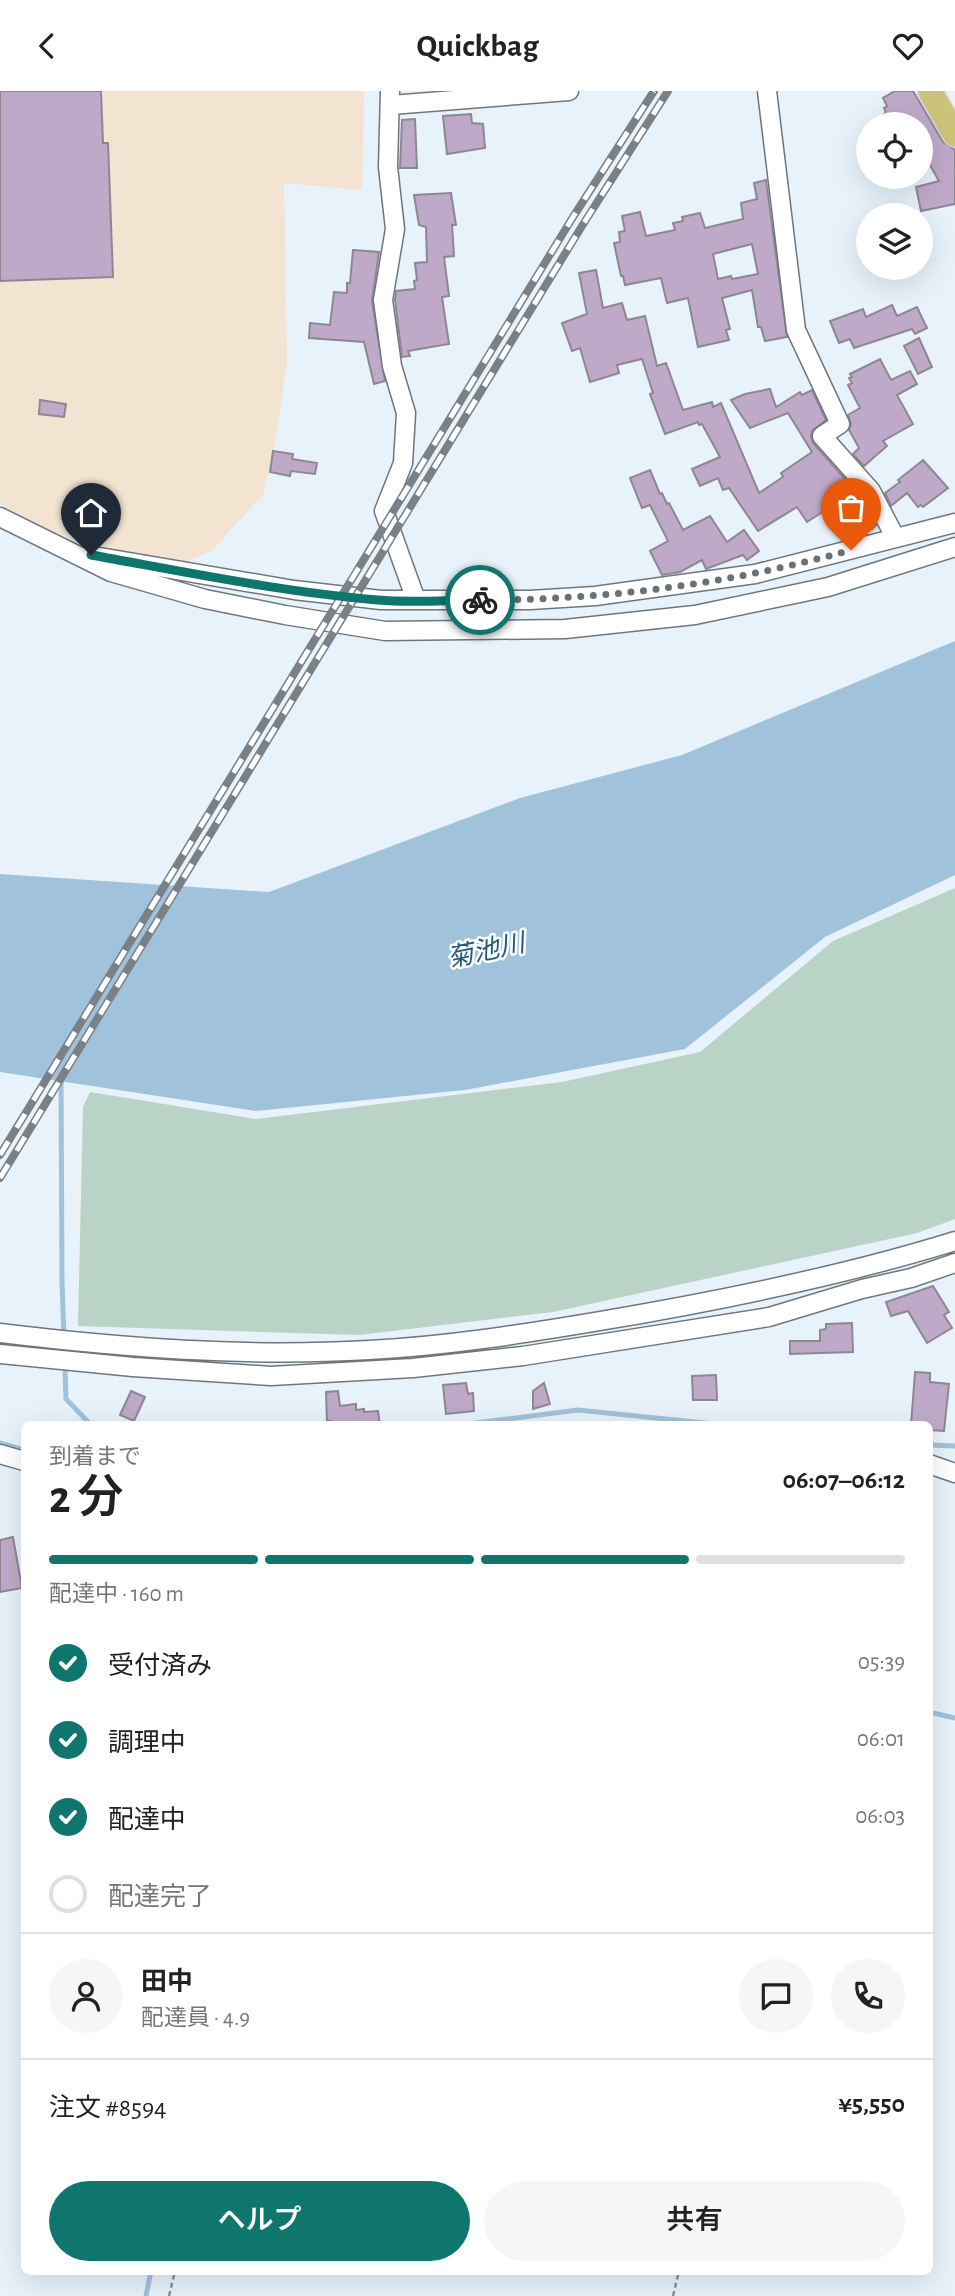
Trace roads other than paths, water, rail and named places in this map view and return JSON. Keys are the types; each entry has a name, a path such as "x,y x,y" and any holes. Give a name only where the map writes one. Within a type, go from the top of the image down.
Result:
{"main road":[{"path":"930,91 955,135"}],"street":[{"path":"416,600 384,511 403,463 406,413 392,366 383,300 395,229 388,167 391,98 569,91"},
{"path":"767,91 796,330 840,424 822,436 871,491 895,537"},
{"path":"0,517 111,572 205,599 385,631 565,629 695,615 828,587 955,547"},
{"path":"65,550 295,590 381,600 582,597 755,574 955,523"},
{"path":"0,1333 173,1350 370,1350 508,1336 697,1305 955,1241"},
{"path":"0,1353 133,1367 271,1376 412,1368 523,1356 769,1317 911,1278 955,1263"},
{"path":"0,1454 21,1460"},
{"path":"933,1461 955,1458"},
{"path":"933,1464 955,1473"}],"water":[{"name":"菊池川","path":"955,641 955,875 825,937 685,1049 465,1090 256,1111 0,1072 0,874 269,892 520,798 682,755"}],"waterway":[{"path":"61,1077 62,1281 66,1399 87,1421"},
{"path":"491,1421 578,1410 685,1421"},
{"path":"0,1443 21,1449"},
{"path":"933,1445 955,1446"},
{"path":"933,1713 955,1718"},
{"path":"146,2296 150,2275"}],"railway":[{"path":"0,1155 573,217 654,91"},
{"path":"0,1178 582,226 668,91"}]}
